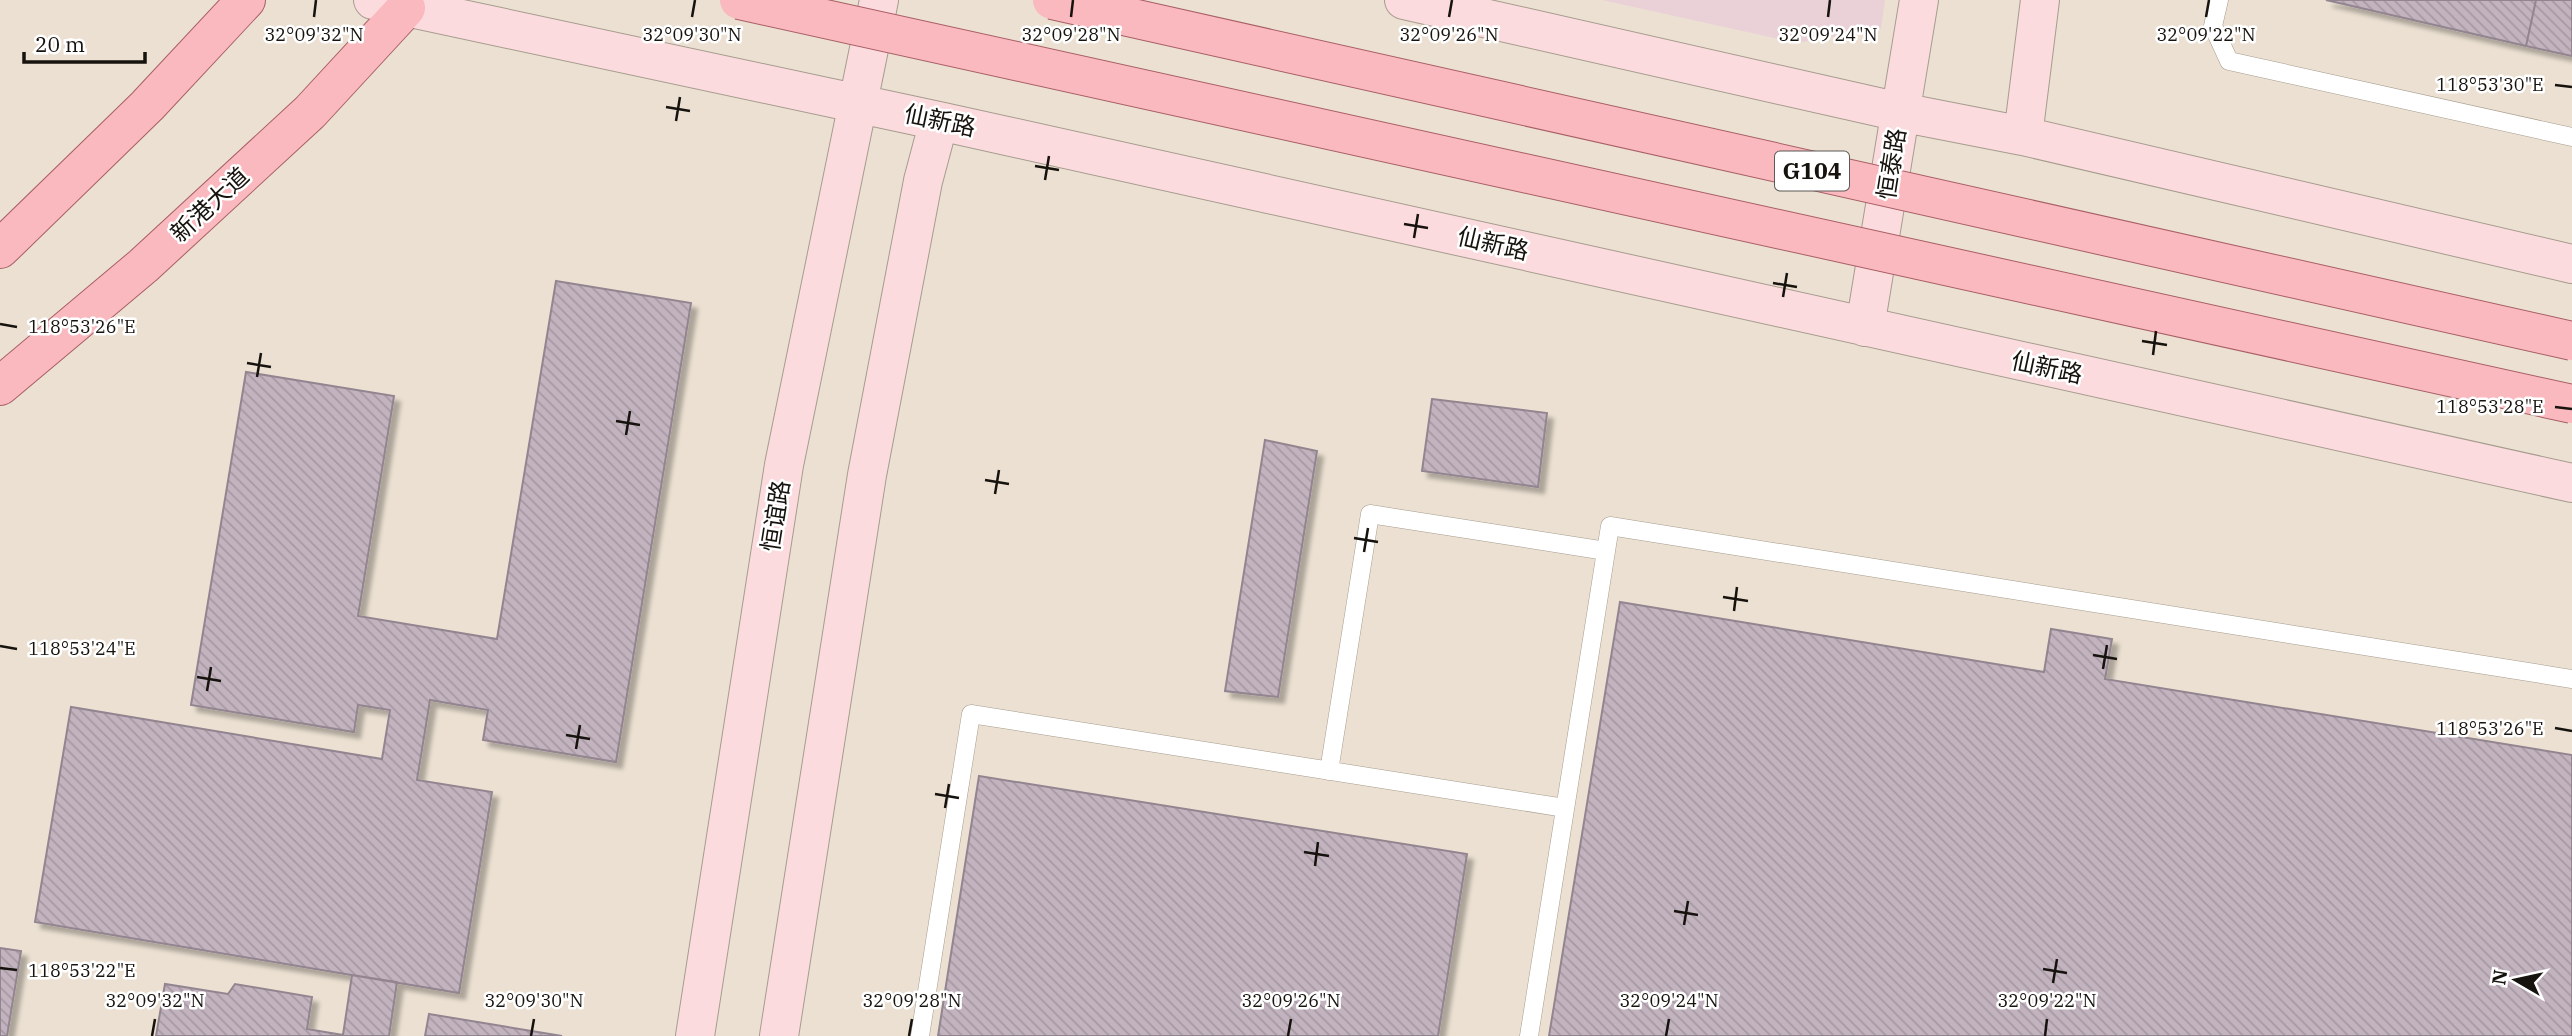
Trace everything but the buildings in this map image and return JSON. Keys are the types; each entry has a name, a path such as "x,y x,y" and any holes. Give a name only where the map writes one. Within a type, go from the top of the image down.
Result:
{"main road":[{"path":"0,249 147,106 246,0"},
{"path":"739,0 880,16 2572,404"},
{"name":"G104","path":"1052,0 2572,341"},
{"path":"1404,0 1900,112 2022,136 2572,264"},
{"name":"恒泰路","path":"1865,327 1919,0"},
{"path":"2022,136 2040,0"},
{"name":"仙新路","path":"395,3 2572,483"},
{"name":"新港大道","path":"0,386 143,266 310,113 395,3"},
{"name":"恒谊路","path":"695,1036 784,465 858,105 880,16"},
{"path":"779,1036 867,475 923,181 939,121"}],"lane":[{"path":"2219,0 2213,26 2229,61 2572,136"},
{"path":"1329,771 1370,514 1606,551"},
{"path":"1529,1036 1610,526 2572,678"},
{"path":"920,1036 971,714 1565,808"}],"shaded area":[{"path":"1602,0 1885,0 1881,29 1797,43"}]}
